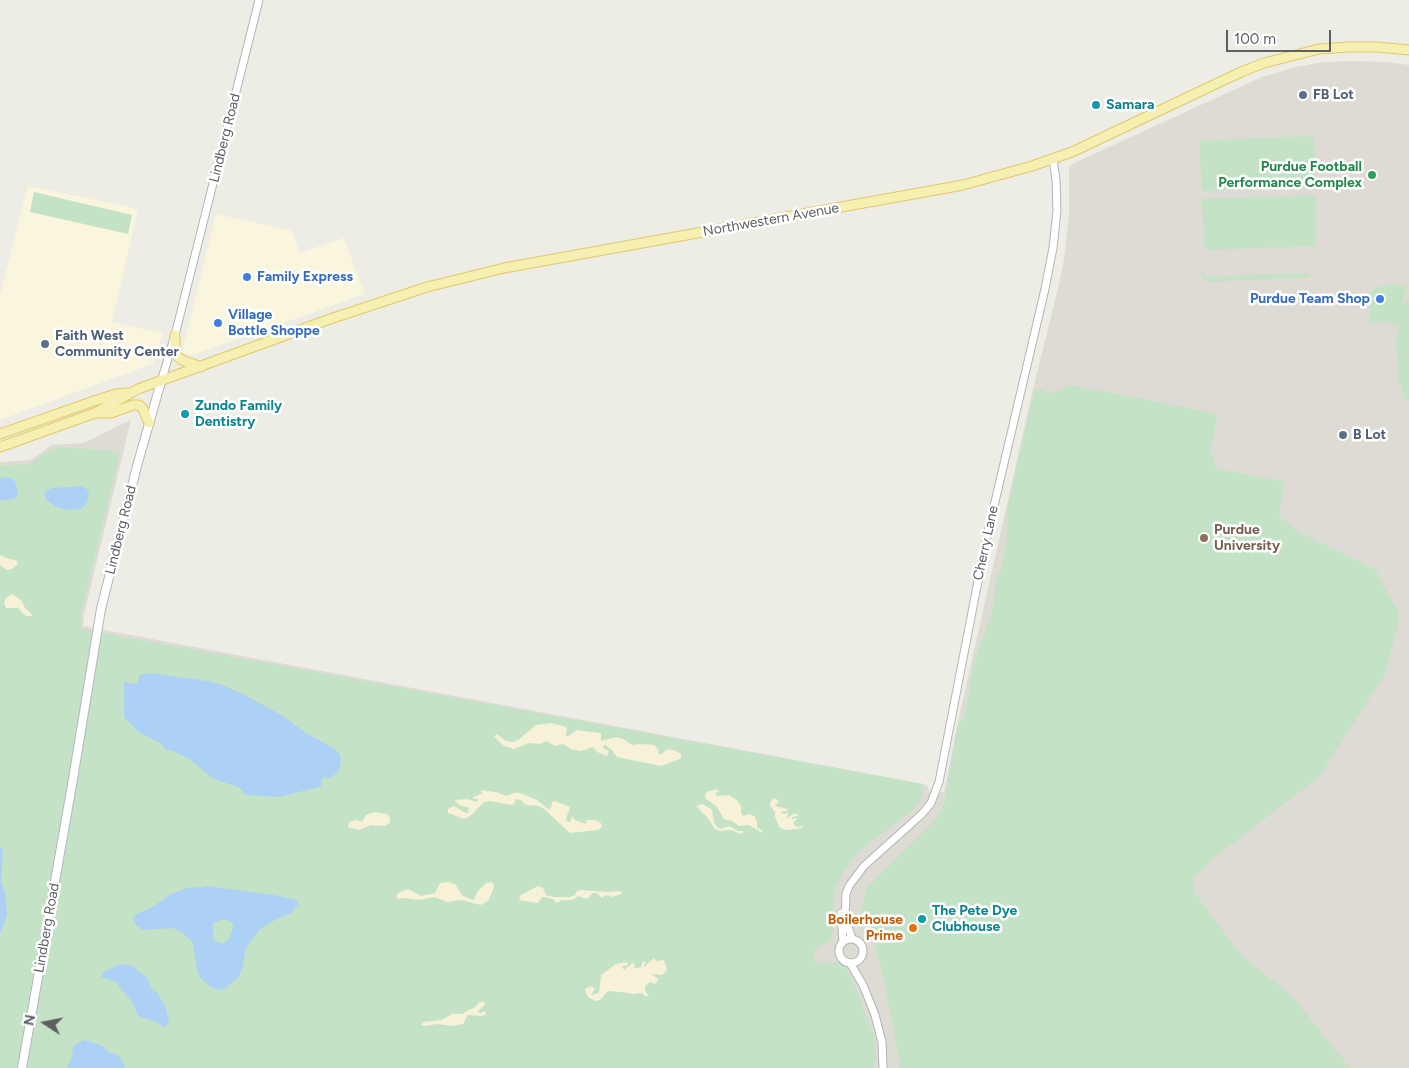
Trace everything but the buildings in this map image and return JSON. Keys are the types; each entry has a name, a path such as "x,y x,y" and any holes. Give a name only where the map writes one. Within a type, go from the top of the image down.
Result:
{"main road":[{"name":"Northwestern Avenue","path":"0,447 95,413 129,393 330,318 427,287 504,268 963,184 1075,151 1241,72 1264,63 1320,49 1349,46 1409,50"},
{"path":"175,335 175,351 177,356 182,360 201,367"},
{"name":"Lindberg Road","path":"22,1068 101,609 161,382"},
{"name":"Northwestern Avenue","path":"0,434 94,400 116,394 129,393"},
{"path":"95,413 111,412 136,405 143,409 149,423"}],"street":[{"name":"Lindberg Road","path":"161,382 175,335 259,0"},
{"name":"Cherry Lane","path":"843,942 840,910 849,886 864,866 922,814 931,803 939,782 986,540 1053,248 1057,210 1056,176 1053,159"},
{"name":"Cherry Lane","path":"846,894 845,917 852,939"},
{"path":"864,985 850,963 843,960 839,954 839,947 843,942 852,939 862,946 862,954 859,960 864,985 882,1042 883,1068"},
{"path":"850,963 859,960"}],"shaded area":[{"name":"Purdue University","path":"1355,61 1409,65 1409,1068 0,1068 0,462 31,460 52,445 84,443 131,420 84,614 83,626 923,784 927,785 929,791 944,792 1033,389 1059,285 1069,216 1069,167 1262,77 1296,67 1324,62"},
{"path":"28,186 138,209 112,322 163,333 153,363 150,365 0,420 0,295"},
{"path":"216,214 292,231 300,253 344,238 365,294 193,355 183,353"}],"green space":[{"path":"1314,136 1316,188 1202,191 1199,141"},
{"path":"34,192 132,215 128,234 30,212"},
{"path":"1315,195 1316,246 1205,250 1202,199"},
{"path":"1202,272 1205,272 1204,277 1310,273 1310,277 1207,282 1201,277"},
{"path":"1392,283 1406,287 1402,303 1405,303 1409,296 1409,402 1408,399 1405,400 1397,376 1399,375 1396,340 1400,326 1379,320 1378,323 1369,321 1372,290"},
{"path":"1070,385 1218,414 1210,450 1217,469 1284,482 1279,516 1298,532 1375,569 1400,616 1385,674 1319,777 1216,856 1194,878 1194,892 1241,955 1293,997 1350,1068 899,1068 900,1064 884,979 870,927 861,915 866,888 934,822 944,805 958,723 964,720 974,664 994,603 996,579 1001,569 1007,540 1008,506 1034,391 1040,389 1050,394"},
{"path":"59,447 120,453 81,613 81,629 923,784 921,800 911,812 866,845 853,858 844,871 836,886 833,899 833,931 831,937 828,942 815,950 813,960 824,964 838,962 844,965 851,977 875,1038 876,1056 874,1068 0,1068 0,466 29,464"}],"sand":[{"path":"0,555 16,560 18,564 12,569 7,570 0,565"},
{"path":"12,594 21,600 32,616 26,616 18,608 6,608 4,603 6,598"},
{"path":"551,723 567,727 566,736 569,736 576,730 600,733 601,741 616,737 632,745 654,745 659,750 658,753 660,755 668,749 676,751 681,754 681,757 661,766 617,757 605,745 603,748 609,751 607,756 597,752 593,747 581,751 571,749 563,744 555,746 547,741 540,744 529,743 514,749 504,746 494,737 497,734 506,741 513,742 536,725"},
{"path":"717,789 719,791 715,794 717,796 729,795 738,801 743,816 749,814 754,816 757,821 757,828 762,830 762,833 749,825 739,826 732,821 724,819 716,806 705,798 706,792"},
{"path":"481,790 496,792 506,796 520,793 537,800 548,809 551,808 552,802 555,801 570,807 566,819 568,822 570,822 572,816 575,820 586,824 587,820 595,820 601,823 602,827 598,830 570,833 544,809 539,806 526,805 521,800 516,799 514,804 511,805 491,801 484,802 470,816 464,819 448,813 448,809 454,806 468,813 469,811 467,810 470,808 459,805 455,800 468,799 477,802 478,799 473,797 482,794"},
{"path":"774,798 779,801 775,806 788,809 787,811 780,812 788,813 787,819 793,814 798,814 798,816 792,817 792,819 797,819 793,823 797,827 802,826 803,828 786,830 780,828 775,812 770,806"},
{"path":"703,804 712,810 714,823 719,829 730,826 737,831 743,831 742,834 730,830 720,831 715,829 696,806"},
{"path":"374,812 387,814 390,818 390,823 385,826 371,825 359,830 348,827 349,822 357,820 362,822 366,815"},
{"path":"448,882 455,884 463,896 474,900 477,892 486,883 494,884 494,888 488,901 481,905 461,900 447,902 435,897 419,900 399,899 396,897 398,893 408,889 421,896 435,893 440,883"},
{"path":"538,886 543,888 546,895 553,897 570,897 581,890 621,891 622,894 612,897 607,895 602,898 597,893 593,893 587,899 578,896 573,900 562,900 557,903 553,899 544,897 538,903 519,900 520,896"},
{"path":"654,958 656,961 664,960 667,970 662,975 651,974 659,979 655,984 650,982 645,986 645,991 649,996 645,996 642,993 633,994 608,991 600,1000 596,1001 589,998 586,993 585,989 591,986 595,989 591,995 599,993 601,975 616,964 627,962 628,965 622,966 624,970 633,963 635,964 634,968 638,968 641,967 643,961 646,962 645,966"},
{"path":"484,1001 485,1005 477,1012 485,1011 486,1014 482,1016 468,1015 463,1024 454,1026 421,1025 423,1022 442,1020 452,1014 463,1014"}],"water":[{"path":"7,477 15,481 18,492 17,497 0,501 0,478"},
{"path":"81,486 87,489 89,494 86,505 80,509 66,510 56,507 46,499 44,494 47,490 53,488"},
{"path":"150,673 207,681 243,694 283,716 306,733 335,749 340,754 339,771 331,778 324,777 320,787 278,797 246,795 238,787 214,779 189,759 173,751 166,750 161,744 139,732 124,717 124,682 135,684 138,682 140,675"},
{"path":"0,847 3,851 1,881 5,893 7,914 0,935"},
{"path":"203,887 274,895 296,900 299,903 291,913 259,930 246,948 242,970 238,978 226,988 220,990 211,987 200,978 197,971 193,943 183,933 173,928 143,930 135,924 133,919 136,914 151,908 171,894 186,888","holes":["224,919 234,924 229,939 222,944 213,940 213,923"]},
{"path":"121,964 133,966 148,979 153,991 157,992 166,1008 169,1022 167,1025 163,1027 156,1022 138,1016 132,1001 117,982 101,977 103,972"},
{"path":"84,1040 101,1045 109,1052 120,1057 125,1068 67,1068 75,1045"}],"place":[{"name":"FB Lot","path":"1303,95"},
{"name":"Samara","path":"1096,105"},
{"name":"Purdue Football Performance Complex","path":"1372,175"},
{"name":"Family Express","path":"247,277"},
{"name":"Purdue Team Shop","path":"1380,299"},
{"name":"Village Bottle Shoppe","path":"218,323"},
{"name":"Faith West Community Center","path":"45,344"},
{"name":"Zundo Family Dentistry","path":"185,414"},
{"name":"B Lot","path":"1343,435"},
{"name":"Purdue University","path":"1204,538"},
{"name":"The Pete Dye Clubhouse","path":"922,919"},
{"name":"Boilerhouse Prime","path":"913,928"}]}
